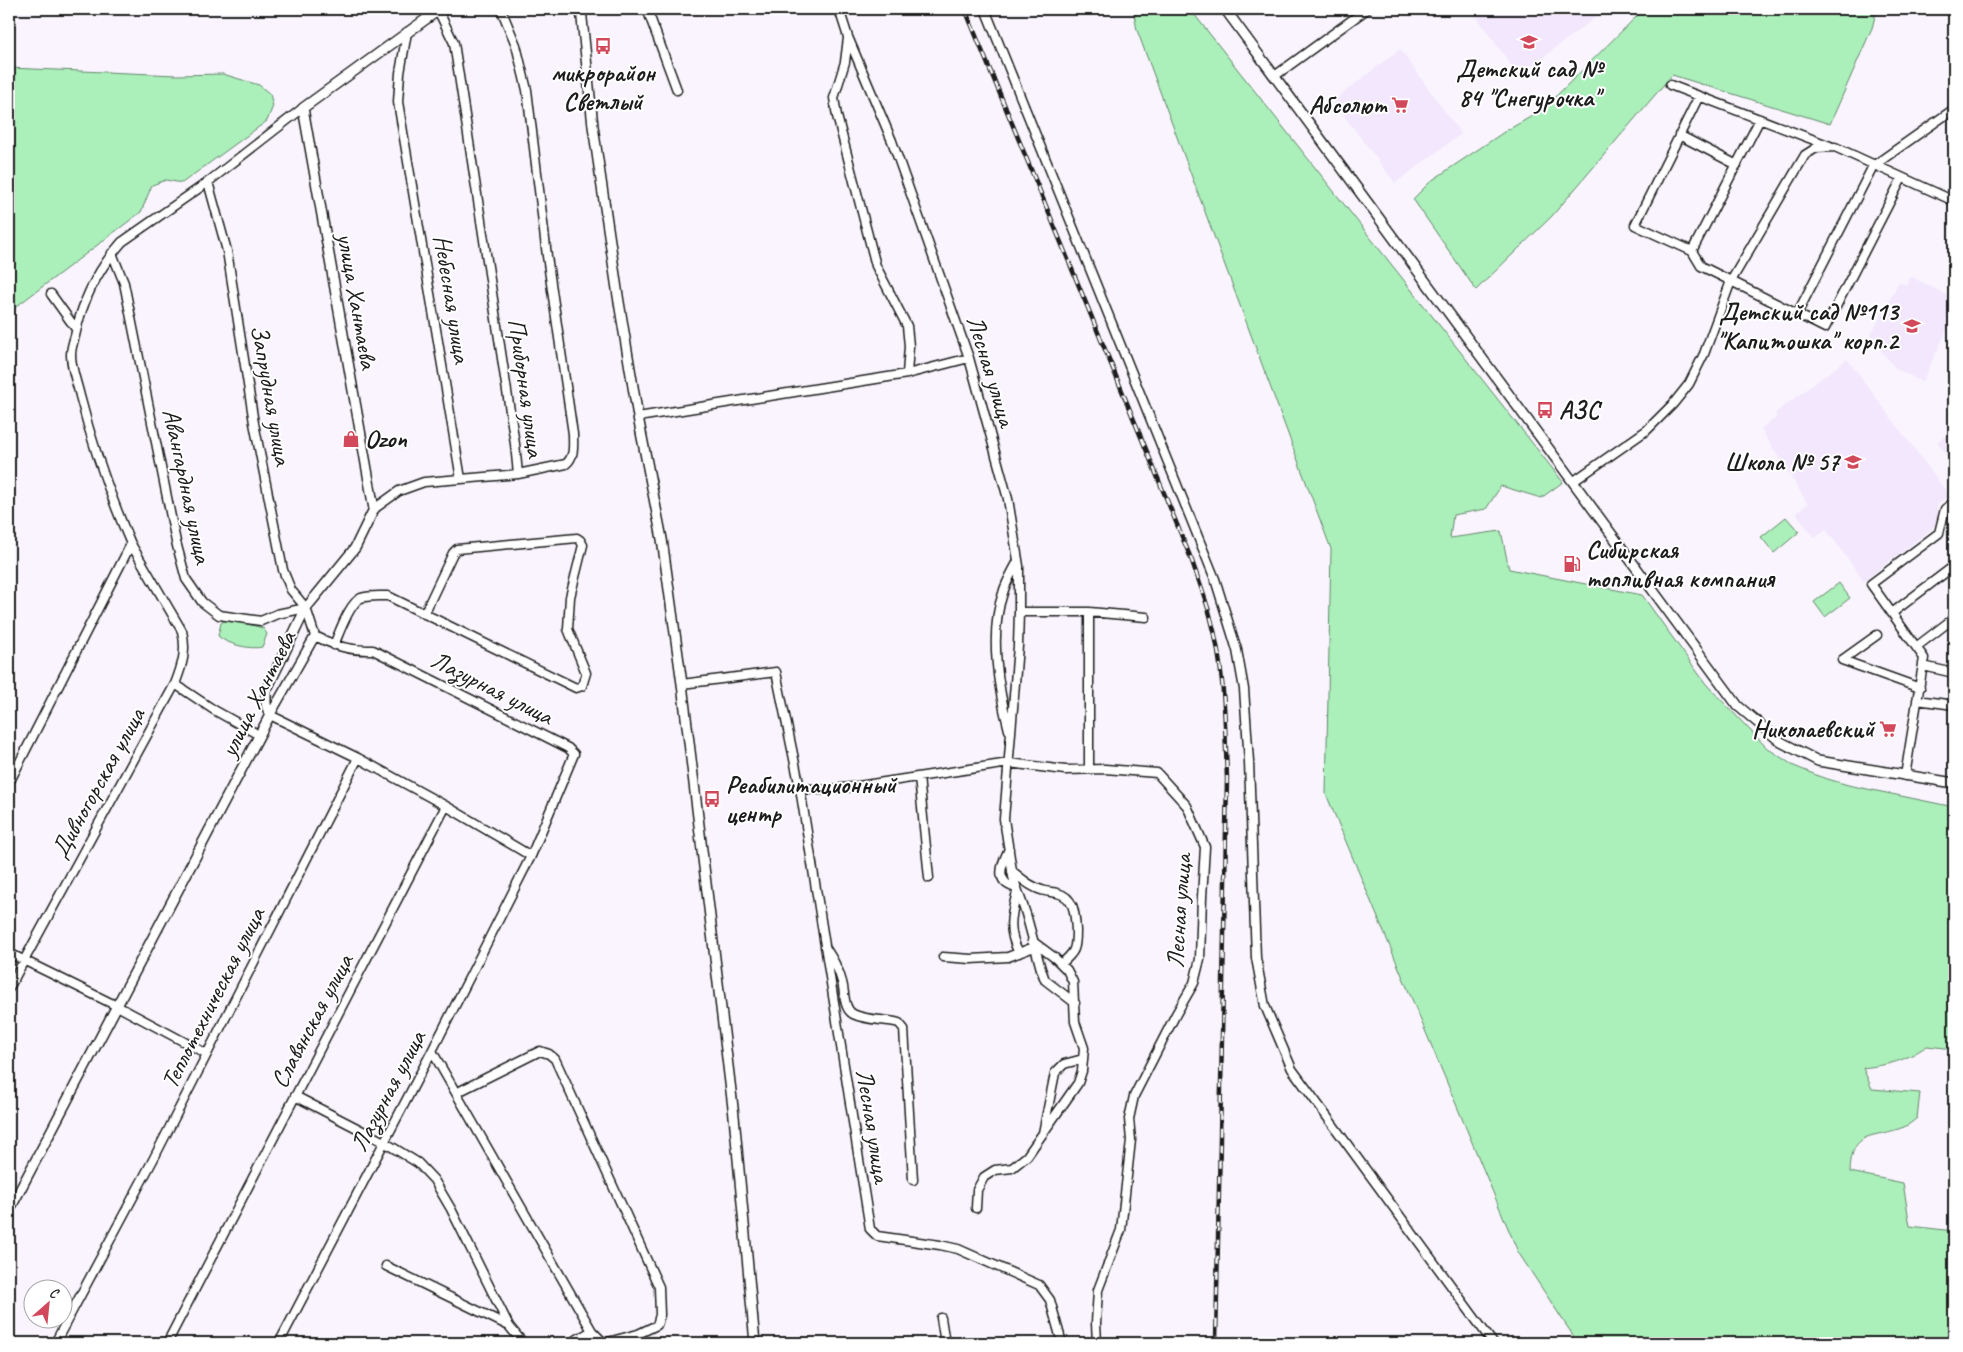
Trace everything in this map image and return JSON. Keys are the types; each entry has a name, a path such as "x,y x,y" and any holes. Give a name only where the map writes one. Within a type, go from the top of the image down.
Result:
{"street":[{"name":"Приборная улица","path":"439,10 454,43 518,474 566,464 571,459 573,451 573,434 547,256 527,90 516,45 501,9"},
{"path":"581,9 593,126 618,296 638,416 662,539 682,684 734,1116 755,1343"},
{"path":"647,9 677,90"},
{"name":"Лесная улица","path":"839,9 848,36 892,141 969,358 1008,499 1018,560 1019,612 1004,819 1012,871 1045,980 1075,1003"},
{"path":"985,9 1212,570 1237,650 1244,689 1249,762 1256,958 1265,1006 1292,1069 1493,1343"},
{"path":"1225,9 1738,706 1781,742 1818,761 1954,783"},
{"path":"1276,76 1367,9"},
{"path":"303,108 439,10"},
{"name":"Небесная улица","path":"407,32 400,73 398,102 462,479"},
{"path":"848,36 845,62 834,98 837,116 876,266 907,326 909,346 907,374"},
{"path":"1670,86 1835,147 1873,166 1954,201"},
{"path":"1699,96 1635,225 1692,252 1701,266 1825,328 1902,178"},
{"name":"Дивногорская улица","path":"9,988 175,684 184,662 185,643 182,631 131,544 110,495 88,428 71,355 76,329 92,285 122,242 208,182 303,108"},
{"name":"улица Хантаева","path":"9,1211 259,735 315,636 306,608 355,548 374,509 303,108"},
{"path":"1797,314 1873,166 1954,109"},
{"path":"1692,252 1760,120"},
{"path":"1680,135 1737,164"},
{"path":"1574,481 1647,430 1673,404 1689,384 1704,354 1731,281 1805,155 1816,148 1835,147"},
{"name":"Запрудная улица","path":"208,182 227,251 254,423 283,570 291,590 306,608"},
{"name":"Авангардная улица","path":"112,254 124,283 176,542 186,580 202,602 219,615 261,621 277,614 306,608"},
{"path":"51,294 76,329"},
{"path":"638,416 907,374 969,358"},
{"path":"374,509 399,491 424,482 518,474"},
{"path":"1904,776 1924,658 1871,584 1940,533 1945,509 1954,502"},
{"path":"334,646 352,606 358,599 371,595 388,596 424,614 576,688 582,686 586,673 568,629 570,597 582,545 577,538 457,549 453,553 424,614"},
{"path":"9,783 131,544"},
{"path":"1011,736 1002,703 996,634 1003,593 1018,560"},
{"path":"1892,613 1954,566"},
{"path":"306,608 266,692 266,705 270,716 358,758 446,806 531,856"},
{"path":"1019,612 1089,612 1146,617"},
{"path":"1089,612 1089,770"},
{"path":"1916,647 1954,618"},
{"path":"1877,634 1842,660 1920,688"},
{"name":"Лазурная улица","path":"279,1343 432,1051 531,856 574,754 568,748 373,650 356,651 334,646 315,636"},
{"path":"1923,666 1954,673"},
{"name":"Лесная улица","path":"682,684 776,672 800,788 823,943 870,1229 877,1236 958,1249 1039,1285 1050,1300 1062,1343"},
{"path":"175,684 214,710 259,735"},
{"path":"1917,700 1954,705"},
{"name":"Теплотехническая улица","path":"54,1343 206,1054 358,758"},
{"path":"800,788 823,790 1009,763"},
{"name":"Лесная улица","path":"1009,763 1065,770 1157,773 1187,806 1205,847 1200,959 1194,983 1134,1096 1129,1119 1131,1140 1121,1230 1098,1290 1096,1323 1098,1343"},
{"path":"919,777 929,878"},
{"name":"Славянская улица","path":"167,1343 446,806"},
{"path":"1008,849 1001,872 1002,880 1007,886 1017,890 1010,927 1012,940 1019,953"},
{"path":"1012,871 1029,884 1045,891 1059,893 1069,899 1075,912 1076,945 1072,954 1061,964"},
{"path":"823,943 838,968 846,1005 851,1013 862,1017 899,1023 904,1029 913,1180"},
{"path":"943,957 971,959 1008,957 1019,953 1033,944 1061,964 1067,970 1073,982 1075,1022 1084,1048 1082,1071 1078,1083 1027,1156 1012,1168 996,1170 984,1178 977,1190 976,1208"},
{"path":"9,953 117,1006 206,1054"},
{"path":"432,1051 456,1094 592,1331 604,1343 638,1334 657,1325 660,1315 660,1287 555,1059 549,1054 540,1051 456,1094"},
{"path":"1043,1133 1055,1073 1064,1064 1082,1058"},
{"path":"295,1096 384,1142 418,1163 434,1180 451,1209 509,1326 523,1343"},
{"path":"386,1266 509,1326"},
{"path":"941,1318 945,1343"},
{"path":"570,1343 592,1331"}],"shaded area":[{"name":"Детский сад № 84 \"Снегурочка\"","path":"1471,9 1606,9 1519,76"},
{"path":"1400,49 1461,134 1395,183 1333,101"},
{"name":"Детский сад №113 \"Капитошка\" корп.2","path":"1910,276 1954,299 1954,315 1922,382 1895,368 1870,337 1899,282 1906,285"},
{"name":"Школа № 57","path":"1847,359 1949,495 1937,505 1939,517 1935,526 1864,581 1826,529 1815,538 1796,513 1808,504 1761,429 1777,417 1775,413"},
{"path":"1954,430 1954,465 1937,442"}],"green space":[{"path":"1133,9 1190,9 1563,482 1541,498 1501,486 1486,509 1453,515 1450,538 1501,531 1509,569 1642,595 1706,684 1767,748 1794,766 1821,777 1848,785 1954,807 1954,1049 1927,1046 1911,1056 1896,1062 1863,1068 1872,1089 1920,1093 1917,1118 1904,1127 1874,1135 1860,1142 1851,1158 1850,1172 1903,1183 1910,1226 1954,1231 1954,1343 1578,1343 1518,1252 1326,794 1331,549 1137,30"},
{"path":"1644,9 1877,9 1872,28 1830,124 1672,75 1552,216 1476,290 1413,199 1431,181 1504,132 1541,111"},
{"path":"9,68 177,75 223,74 259,85 270,94 273,106 267,121 182,183 166,180 152,185 141,212 9,312"},
{"path":"1786,517 1799,532 1774,553 1761,537"},
{"path":"1839,583 1850,598 1825,617 1814,602"},
{"path":"227,619 263,628 267,634 262,647 239,646 227,642 218,636 221,623"}],"railway":[{"path":"965,9 1192,561 1208,608 1219,655 1226,738 1227,779 1216,1343"}],"place":[{"name":"Детский сад № 84 \"Снегурочка\"","path":"1529,42"},
{"name":"микрорайон Светлый","path":"603,46"},
{"name":"Абсолют","path":"1400,105"},
{"name":"Детский сад №113 \"Капитошка\" корп.2","path":"1912,326"},
{"name":"АЗС","path":"1545,410"},
{"name":"Ozon","path":"351,439"},
{"name":"Школа № 57","path":"1853,462"},
{"name":"Сибирская топливная компания","path":"1572,564"},
{"name":"Николаевский","path":"1888,729"},
{"name":"Реабилитационный центр","path":"712,799"}]}
